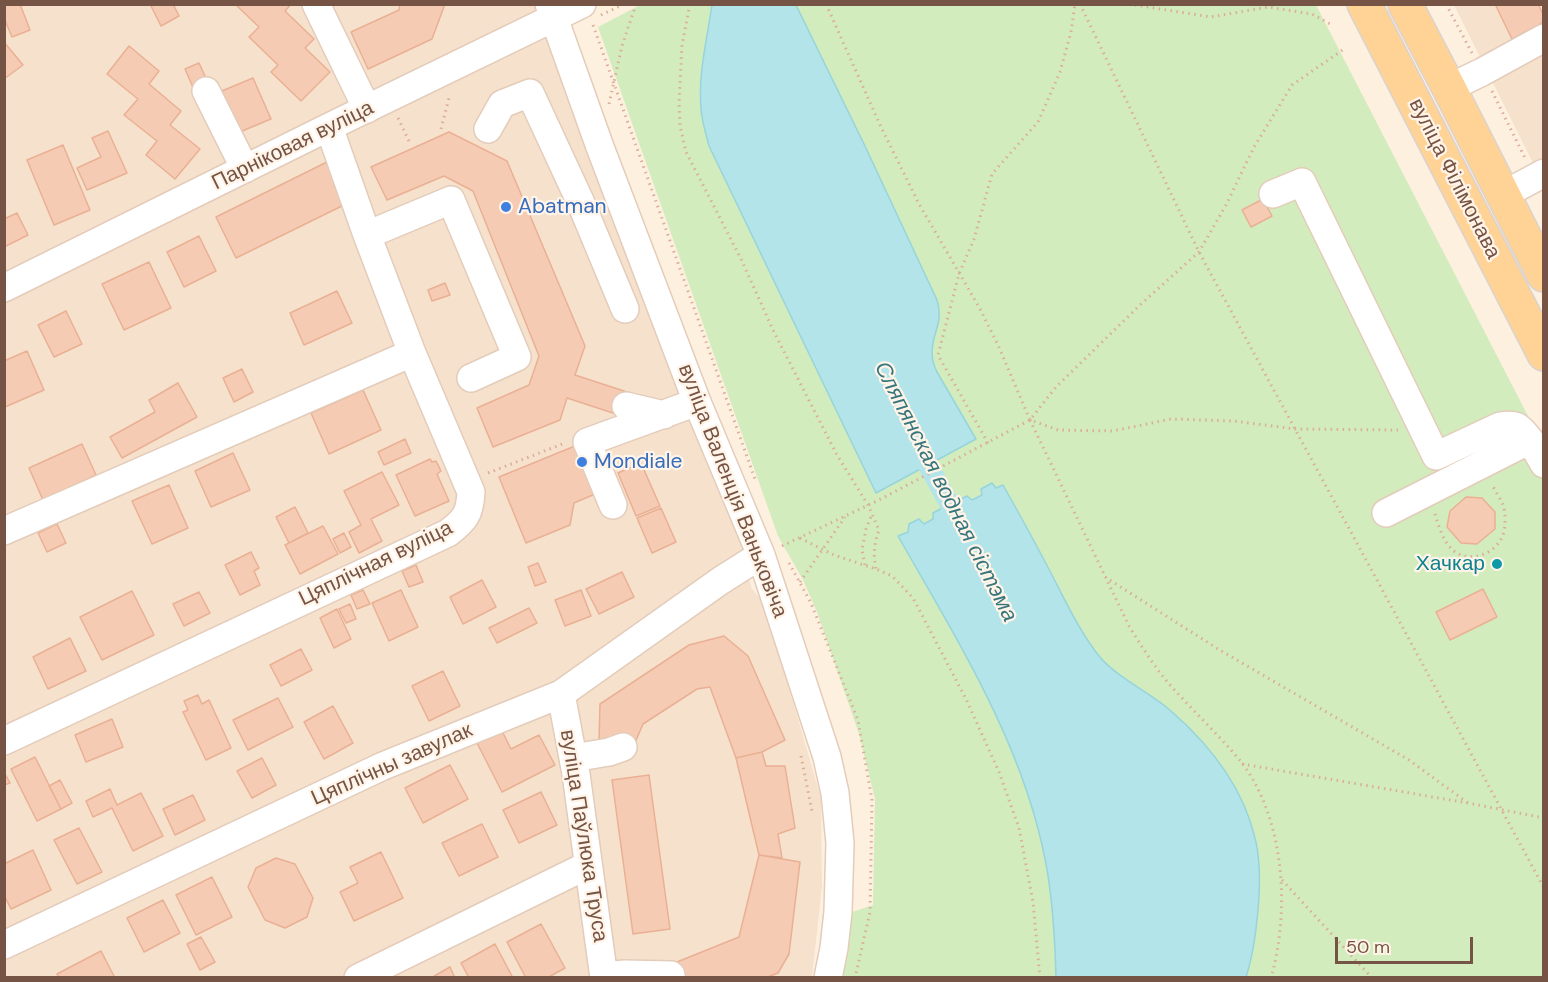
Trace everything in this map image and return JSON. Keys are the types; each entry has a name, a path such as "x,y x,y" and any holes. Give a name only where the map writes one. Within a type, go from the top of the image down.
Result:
{"main road":[{"name":"вуліца Філімонава","path":"1364,4 1544,354"},
{"name":"вуліца Філімонава","path":"1405,4 1544,275"},
{"path":"1398,70 1431,54"}],"street":[{"path":"325,8 367,109"},
{"name":"Парніковая вуліца","path":"4,288 367,109 552,11 586,12"},
{"name":"вуліца Валенція Ваньковіча","path":"552,11 615,186 698,402 769,547 835,793 840,843 838,912 828,978"},
{"path":"1449,88 1544,38"},
{"path":"206,91 245,169"},
{"path":"488,129 502,104 530,93 625,309"},
{"name":"Цяплічная вуліца","path":"4,741 448,533 465,517 470,506 471,492 412,353 366,235 329,127"},
{"path":"1503,195 1539,176"},
{"path":"1273,194 1302,182 1436,456 1500,426 1511,424 1520,427 1544,464"},
{"path":"579,201 615,186"},
{"path":"366,235 451,200 517,357 471,378"},
{"path":"4,531 412,353"},
{"path":"613,505 587,442 698,402"},
{"path":"626,406 664,414"},
{"path":"1386,513 1530,440"},
{"name":"Цяплічны завулак","path":"4,945 383,766 561,694 769,547"},
{"name":"вуліца Паўлюка Труса","path":"561,694 573,758 604,977"},
{"path":"573,758 609,752 623,747"},
{"path":"357,978 588,866"},
{"path":"604,977 625,974 671,975"}],"path":[{"path":"609,106 622,46 636,4"},
{"path":"690,4 682,45 679,103 680,126 686,152 837,455 868,505 879,530 873,556 876,569"},
{"path":"826,4 881,127 919,204 980,307 1030,420 1129,626 1170,685 1242,764 1261,795 1272,827 1282,880 1279,935 1271,978"},
{"path":"988,443 938,355 959,274 974,239 992,174 1038,123 1060,72 1071,32 1075,4"},
{"path":"1080,4 1199,252 1544,888"},
{"path":"1129,4 1210,17 1268,7 1312,14 1332,25"},
{"path":"1446,4 1539,176"},
{"path":"586,12 759,488"},
{"path":"769,547 780,547 879,500 1030,420 1056,387 1140,305 1199,252 1226,206 1254,147 1292,85 1344,49"},
{"path":"441,129 451,89"},
{"path":"396,113 409,141"},
{"path":"1030,420 1058,430 1113,431 1171,418 1234,421 1295,429"},
{"path":"466,481 565,443"},
{"path":"1435,514 1441,533 1453,550 1464,557 1474,558 1484,554 1502,538 1504,527 1503,505 1492,485"},
{"path":"865,565 862,550 872,514"},
{"path":"800,582 846,516"},
{"path":"800,538 834,555 892,576 913,598 966,699 999,772 1019,828 1033,902 1040,978"},
{"path":"1104,576 1218,649 1409,760 1468,803"},
{"path":"801,753 814,818"},
{"path":"1242,764 1544,818"},
{"path":"1282,880 1371,978"}],"shaded area":[{"path":"5,5 540,5 744,541 743,558 752,589 764,602 821,798 822,887 812,977 5,978"},
{"path":"1454,5 1543,5 1543,183"}],"green space":[{"path":"642,4 1316,5 1543,445 1543,977 836,977 852,912 873,905 875,799 859,734 817,612 803,580 778,536 598,27"}],"water":[{"path":"712,5 796,5 937,300 939,316 933,345 933,363 976,439 876,493 709,146 702,119 700,96 703,57"},
{"path":"992,483 996,488 1003,485 1074,618 1099,656 1114,671 1171,711 1199,738 1223,768 1242,801 1255,838 1260,874 1255,936 1246,977 1056,977 1053,921 1046,864 1036,820 1022,777 986,694 898,536 908,532 909,524 919,519 924,524 933,519 933,513 944,507 949,512 957,507 957,501 967,496 972,500 982,495 981,489"}],"building":[{"path":"4,4 20,4 30,30 12,37 4,18"},
{"path":"150,4 173,4 179,16 161,26"},
{"path":"235,4 291,4 285,11 314,39 305,48 330,72 301,101 271,72 278,65 249,37 259,27"},
{"path":"400,4 445,4 432,39 368,69 351,32 399,10"},
{"path":"1495,4 1538,4 1544,16 1544,22 1512,39"},
{"path":"4,42 23,65 4,79"},
{"path":"129,46 159,71 149,84 181,111 170,125 200,149 175,179 146,155 157,141 124,115 138,99 107,74"},
{"path":"199,63 209,85 195,92 185,69"},
{"path":"253,78 271,119 235,134 217,93"},
{"path":"108,131 127,173 87,190 77,168 101,157 92,138"},
{"path":"449,132 507,161 585,346 575,375 630,393 622,416 567,398 560,420 493,447 477,408 529,385 539,356 473,191 444,176 387,200 371,167"},
{"path":"63,145 90,210 54,225 27,160"},
{"path":"327,162 348,203 236,258 216,217"},
{"path":"1263,199 1272,216 1251,227 1242,210"},
{"path":"17,213 28,235 4,247 4,219"},
{"path":"199,236 216,271 184,287 167,252"},
{"path":"149,262 171,308 124,330 102,284"},
{"path":"445,283 450,295 432,301 428,290"},
{"path":"337,291 352,323 304,345 290,313"},
{"path":"66,311 82,344 54,357 38,325"},
{"path":"27,351 44,390 5,407 4,361"},
{"path":"242,369 253,392 234,402 223,378"},
{"path":"178,383 197,417 122,458 110,437 155,412 149,400"},
{"path":"363,390 381,430 329,454 311,413"},
{"path":"405,439 411,453 384,465 378,452"},
{"path":"82,444 96,475 43,500 29,468"},
{"path":"575,446 595,494 574,503 570,525 526,543 499,477"},
{"path":"233,453 250,490 211,507 195,471"},
{"path":"430,459 432,462 436,461 441,471 437,474 449,501 415,516 396,475"},
{"path":"641,463 660,506 636,516 618,473"},
{"path":"382,472 399,505 371,519 382,541 359,553 349,532 361,525 344,491"},
{"path":"169,485 188,528 152,544 132,501"},
{"path":"1466,497 1482,498 1495,512 1495,529 1477,544 1461,543 1447,527 1450,511"},
{"path":"295,507 308,533 289,543 276,517"},
{"path":"661,508 676,542 652,553 637,518"},
{"path":"57,524 66,543 47,552 38,533"},
{"path":"323,526 338,554 300,574 285,545"},
{"path":"344,533 351,547 340,553 333,539"},
{"path":"251,552 259,568 254,571 260,585 240,595 225,565"},
{"path":"538,563 546,582 535,586 528,567"},
{"path":"416,565 423,582 409,587 402,571"},
{"path":"622,572 634,597 599,614 586,589"},
{"path":"482,580 496,607 463,624 450,597"},
{"path":"1483,589 1497,617 1450,640 1436,612"},
{"path":"363,590 370,604 357,609 351,595"},
{"path":"401,590 418,627 389,641 372,603"},
{"path":"581,590 591,616 565,626 555,600"},
{"path":"132,591 154,635 102,660 80,617"},
{"path":"199,592 210,613 184,626 173,604"},
{"path":"350,604 356,619 346,623 339,609"},
{"path":"529,608 537,623 497,643 489,628"},
{"path":"337,609 351,639 334,648 320,618"},
{"path":"724,636 748,656 785,740 762,752 736,758 710,687 697,689 643,724 634,745 599,741 600,704 689,645"},
{"path":"70,638 86,671 48,689 33,657"},
{"path":"301,649 312,670 281,686 270,665"},
{"path":"443,671 460,706 429,721 412,686"},
{"path":"198,695 202,704 209,700 231,748 206,760 183,712 188,710 184,701"},
{"path":"278,698 293,727 248,750 233,720"},
{"path":"333,706 353,743 324,759 304,722"},
{"path":"112,719 123,747 86,762 75,735"},
{"path":"500,727 511,749 539,735 555,765 502,792 475,739"},
{"path":"762,752 766,766 785,766 795,828 778,834 782,858 759,855 736,758"},
{"path":"35,757 61,809 37,821 11,769"},
{"path":"262,758 276,785 252,798 237,771"},
{"path":"450,765 468,799 423,823 405,788"},
{"path":"4,772 10,783 4,785"},
{"path":"649,775 670,929 633,934 612,780"},
{"path":"60,780 72,803 61,809 49,786"},
{"path":"110,789 117,805 141,793 163,836 133,851 112,808 93,817 86,801"},
{"path":"541,792 557,825 519,843 503,810"},
{"path":"193,795 205,820 175,835 163,809"},
{"path":"482,824 498,857 459,876 442,843"},
{"path":"79,828 102,872 77,884 54,840"},
{"path":"33,850 51,890 11,909 4,895 4,864"},
{"path":"381,852 403,898 354,921 340,892 358,883 350,867"},
{"path":"759,855 800,862 789,954 778,973 765,978 677,978 672,964 739,937"},
{"path":"276,858 295,864 313,898 307,917 285,928 265,920 248,887 256,868"},
{"path":"212,877 232,917 196,935 176,895"},
{"path":"163,900 180,933 144,952 127,918"},
{"path":"541,924 565,968 547,978 526,978 507,942"},
{"path":"201,937 215,962 200,970 187,944"},
{"path":"495,944 513,978 469,978 461,963"},
{"path":"101,951 115,978 59,978 57,974"},
{"path":"450,967 455,978 431,978"}],"waterway":[{"name":"Сляпянская водная сістэма","path":"915,442 965,532"}],"place":[{"name":"Abatman","path":"506,207"},
{"name":"Mondiale","path":"582,462"},
{"name":"Хачкар","path":"1497,564"}]}
